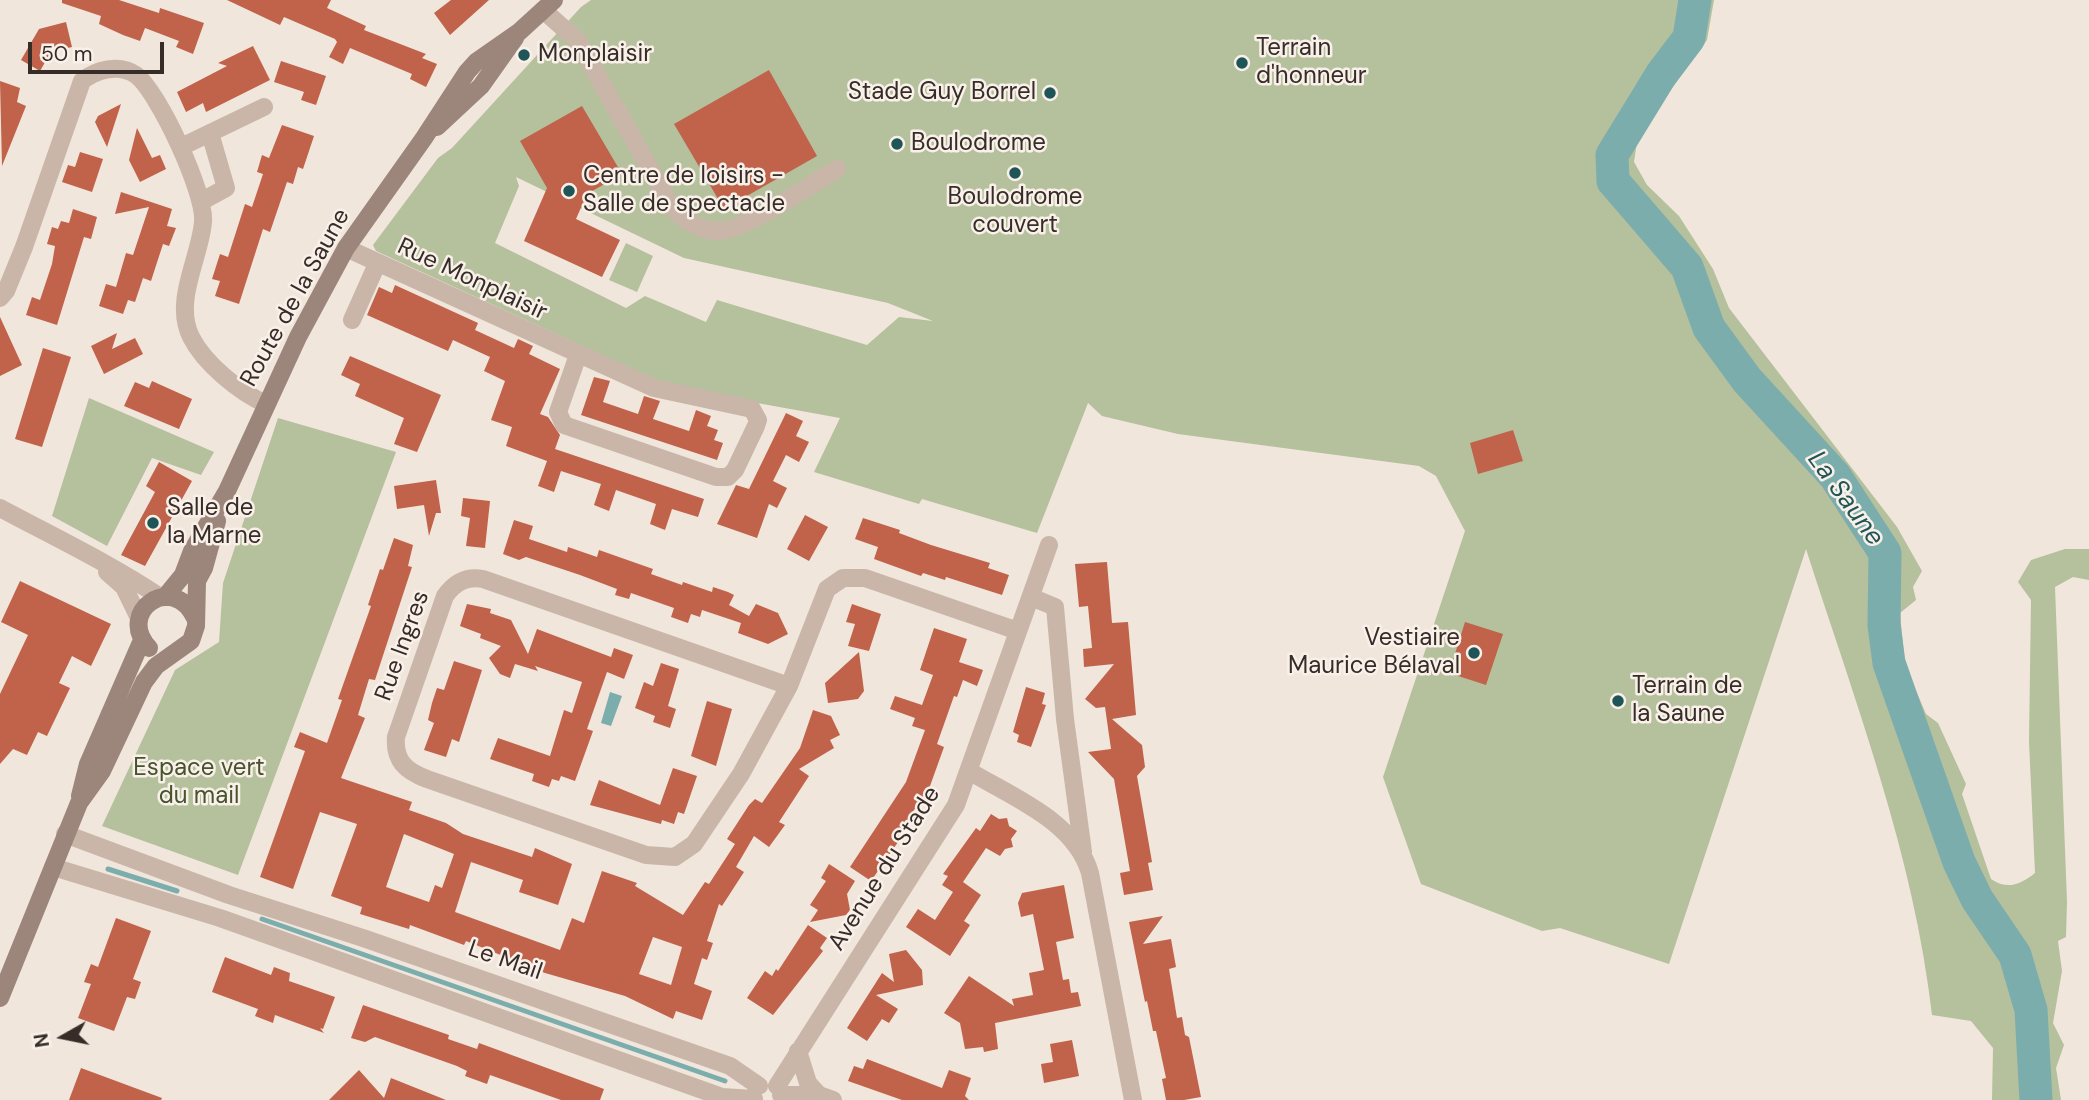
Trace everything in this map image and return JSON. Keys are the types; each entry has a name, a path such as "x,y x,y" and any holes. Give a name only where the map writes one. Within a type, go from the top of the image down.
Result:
{"street":[{"name":"Route de la Saune","path":"139,618 146,605 162,597 183,575 192,551 227,491 265,404 346,248 425,138 488,78 519,32 548,5"},
{"path":"548,5 578,41 669,203 687,221 715,231 735,228 837,169"},
{"path":"0,298 24,247 74,96 82,81 93,72 114,69 134,73 146,85 181,147 202,201 204,221 185,315 191,337 229,379 265,404"},
{"path":"181,147 264,107"},
{"path":"202,201 226,188 209,133"},
{"name":"Rue Monplaisir","path":"346,248 578,355 673,394 752,409 756,413 757,426 735,470 728,477 716,477 564,425 558,412 578,355"},
{"path":"352,320 377,264"},
{"name":"Route de la Saune","path":"79,803 102,771 144,682 156,666 191,641 197,580 204,568 227,491"},
{"path":"0,508 98,561 116,567 162,597 183,602 195,618"},
{"name":"Avenue du Stade","path":"768,1094 944,828 970,771 1049,545"},
{"path":"98,561 124,587 139,618 142,640 155,652 172,654"},
{"path":"789,686 827,589 843,578 865,578 1018,631"},
{"name":"Rue Ingres","path":"483,579 789,686 741,774 694,844 675,857 646,855 427,779 405,768 396,754 396,737 446,596 462,581 483,579"},
{"path":"1031,597 1055,607 1065,719 1083,856"},
{"name":"Route de la Saune","path":"0,998 79,803 88,764 142,640"},
{"path":"970,771 1053,822 1076,843 1083,856 1090,873 1133,1100"},
{"name":"Le Mail","path":"65,834 229,895 363,938 730,1066 768,1094"},
{"path":"53,867 220,918 722,1099 768,1094 826,1098"},
{"path":"220,918 229,895"},
{"path":"798,1051 808,1083 826,1098"}],"green space":[{"path":"591,0 1714,0 1707,40 1638,135 1634,162 1647,185 1679,216 1713,269 1729,308 1897,527 1922,571 1913,587 1916,600 1900,613 1905,665 1926,714 1938,723 1966,784 1962,794 1991,879 2003,884 2019,883 2035,873 2029,741 2031,600 2018,582 2031,560 2065,549 2089,549 2089,580 2073,577 2055,587 2067,902 2066,937 2058,941 2062,971 2053,1023 2064,1045 2056,1068 2061,1100 1992,1100 1993,1048 1971,1021 1932,1015 1912,896 1897,838 1863,721 1806,549 1669,964 1560,928 1542,931 1421,884 1383,777 1465,531 1436,476 1419,466 1178,434 1102,416 1088,403 1037,533 922,499 919,504 814,472 840,418 691,391 663,383 376,251 373,245 438,158 452,148 581,7","holes":["516,177 684,258 888,303 933,321 899,317 867,345 717,300 706,322 645,296 626,308 495,243 519,186"]},
{"path":"626,243 653,256 637,292 609,280"},
{"path":"89,398 214,452 201,475 152,458 107,546 52,516"},
{"name":"Espace vert du mail","path":"278,418 396,452 238,875 102,826 175,670 219,642 223,583"}],"water":[{"path":"610,692 622,696 611,726 601,723"}],"building":[{"path":"62,0 119,0 159,13 160,8 204,23 193,54 176,47 179,41 145,28 140,41 123,35 99,24 101,16 62,3"},
{"path":"227,0 331,0 327,8 366,26 364,30 426,54 422,58 437,64 426,87 410,79 412,74 350,48 343,64 329,57 337,42 335,39 284,17 280,25"},
{"path":"451,0 489,0 450,35 434,13"},
{"path":"66,22 72,47 51,52 40,71 21,60 39,29"},
{"path":"253,46 270,80 206,112 203,103 186,112 177,92 227,66 218,63"},
{"path":"281,61 326,76 316,105 301,100 304,92 274,82"},
{"path":"769,70 817,156 724,209 674,124"},
{"path":"0,81 20,88 17,102 26,106 2,166"},
{"path":"121,104 107,147 95,122 98,116"},
{"name":"Centre de loisirs - Salle de spectacle","path":"582,106 622,174 587,194 576,219 620,240 602,277 524,241 547,188 520,141"},
{"path":"282,125 314,136 303,169 298,167 293,184 287,182 270,232 263,229 239,304 215,296 220,281 212,279 220,254 228,257 245,204 252,207 263,174 257,172 262,155 269,158"},
{"path":"137,128 152,158 160,155 166,169 140,182 129,160"},
{"path":"80,152 103,159 92,192 62,182 68,165 75,167"},
{"path":"121,192 172,209 167,226 176,228 169,246 163,244 151,281 143,278 135,302 128,300 123,314 99,306 106,284 116,287 126,253 133,255 149,207 115,214"},
{"path":"73,209 97,217 91,239 84,237 57,325 26,315 32,297 40,300 52,264 55,246 47,244 52,227 58,229 61,221 69,223"},
{"path":"395,285 478,323 475,330 514,348 518,339 533,346 529,354 560,369 540,414 548,417 560,435 555,449 704,499 698,517 672,509 665,530 650,524 656,504 616,490 609,511 594,505 601,484 561,471 554,492 538,486 547,461 506,446 512,427 491,420 505,381 484,371 490,357 453,340 448,351 367,315 379,287 392,293"},
{"path":"0,317 22,365 0,376"},
{"path":"117,333 112,349 135,338 143,354 104,374 91,346"},
{"path":"43,348 71,357 42,447 15,439"},
{"path":"350,356 441,395 417,452 394,444 404,418 355,396 360,384 341,375"},
{"path":"594,377 610,381 603,402 638,414 644,396 660,401 653,419 689,431 696,410 711,416 707,426 718,430 714,440 723,443 717,460 581,415"},
{"path":"152,381 192,399 179,429 124,406 135,382 149,388"},
{"path":"786,413 803,421 796,436 809,442 799,462 786,455 773,481 787,488 777,508 769,504 757,538 717,524 736,485 749,489"},
{"path":"1513,430 1523,461 1478,474 1470,443"},
{"name":"Salle de la Marne","path":"159,462 192,481 145,566 121,555 155,492 146,486"},
{"path":"436,480 441,513 436,513 429,536 424,505 397,509 394,486"},
{"path":"463,498 490,501 485,548 466,546 470,518 461,516"},
{"path":"805,515 828,527 809,561 787,549"},
{"path":"863,518 900,530 899,533 931,545 990,563 988,568 1009,575 1002,595 946,577 945,580 923,573 921,576 874,559 878,547 855,539"},
{"path":"514,520 533,526 529,539 567,552 568,547 597,557 599,550 653,569 651,574 682,585 683,582 712,592 713,587 728,592 734,595 729,605 749,616 756,604 778,613 788,634 768,644 738,633 741,623 702,610 700,617 691,614 688,623 671,617 674,608 631,593 629,599 615,595 617,589 580,575 526,557 519,560 503,554"},
{"path":"394,538 413,545 408,566 412,567 375,680 369,679 358,715 365,718 341,778 412,802 409,810 446,823 463,834 532,857 535,848 572,864 558,905 519,892 523,880 471,862 455,912 560,950 572,918 584,923 602,871 637,883 635,886 683,915 705,882 709,884 735,844 727,839 749,805 755,799 762,803 800,748 813,710 831,716 840,735 830,740 834,748 799,769 809,776 779,822 785,825 769,847 754,836 736,867 744,872 722,906 719,904 707,941 713,943 707,960 702,958 694,984 712,991 702,1020 676,1011 673,1019 625,996 545,973 466,941 464,945 410,925 409,929 360,914 362,907 331,896 357,824 320,812 293,889 260,877 305,751 294,747 300,732 327,743 342,700 338,699 371,606 368,605 380,569 383,570","holes":["404,834 454,854 442,888 435,885 429,902 386,887","653,937 682,947 671,985 639,974"]},
{"path":"1107,562 1112,623 1128,622 1136,715 1112,719 1142,745 1145,767 1137,776 1152,862 1148,863 1153,890 1124,895 1120,873 1130,871 1114,779 1088,752 1111,749 1105,707 1096,708 1085,699 1114,664 1084,667 1083,649 1092,648 1088,606 1079,607 1075,564"},
{"path":"20,581 111,624 91,666 72,656 59,683 70,688 47,736 38,732 27,755 13,749 0,764 0,694 28,635 1,622"},
{"path":"467,604 491,609 490,613 511,620 528,654 537,629 611,657 614,648 633,655 624,679 607,672 587,729 593,731 575,781 561,776 559,781 552,779 549,787 532,781 534,774 490,759 498,738 550,756 564,710 572,713 582,682 535,666 538,671 515,664 510,678 500,674 489,658 501,646 460,626"},
{"path":"852,604 881,614 869,651 848,646 855,624 846,622"},
{"name":"Vestiaire Maurice Bélaval","path":"1465,622 1503,634 1486,685 1449,673"},
{"path":"934,628 967,639 959,662 983,670 977,686 963,680 957,697 954,696 937,744 944,747 930,786 910,816 914,819 871,881 850,867 906,782 925,730 912,726 915,718 890,709 895,696 922,705 933,675 920,670"},
{"path":"859,652 864,691 858,699 828,703 825,683"},
{"path":"454,661 482,670 459,742 452,739 446,757 424,750 434,723 428,720 437,688 444,690"},
{"path":"661,663 679,669 668,706 676,709 670,728 653,722 655,716 635,708 644,682 653,686"},
{"path":"1026,687 1045,693 1042,704 1046,705 1031,747 1017,742 1019,735 1013,732"},
{"path":"707,701 732,709 716,766 691,756"},
{"path":"673,768 697,776 684,814 678,812 674,824 662,820 661,824 590,805 599,780 660,805"},
{"path":"991,814 999,819 1007,818 1009,826 1017,831 1011,839 1013,847 1005,849 1000,856 986,848 963,882 981,895 964,921 970,925 950,956 906,927 918,909 935,920 953,892 942,885 948,876 943,874 976,828 980,831"},
{"path":"829,864 855,881 847,894 850,910 846,915 810,922 818,910 810,905 826,881 821,878"},
{"path":"1064,885 1074,938 1056,942 1063,980 1069,979 1071,993 1078,992 1081,1006 995,1023 998,1049 984,1052 983,1047 965,1049 960,1023 944,1013 969,976 1014,1006 1012,999 1033,995 1029,973 1044,970 1033,914 1021,917 1018,903 1022,893"},
{"path":"1163,916 1143,944 1171,939 1176,967 1169,969 1177,1018 1182,1017 1185,1035 1189,1037 1201,1097 1184,1100 1166,1100 1162,1079 1166,1078 1156,1031 1153,1031 1147,1001 1145,1002 1129,922"},
{"path":"116,918 151,931 133,979 141,982 135,999 127,997 114,1031 78,1018 91,984 84,982 91,964 98,967"},
{"path":"808,925 827,938 820,948 823,951 773,1015 747,998 765,971 772,976 776,969 778,971"},
{"path":"906,950 922,970 923,985 876,995 898,1009 889,1023 882,1019 867,1041 847,1028 882,973 894,982 889,954"},
{"path":"225,957 271,975 274,967 290,973 289,981 335,997 323,1029 320,1028 324,1033 275,1015 273,1023 255,1016 258,1009 212,992"},
{"path":"363,1005 449,1035 448,1039 477,1049 479,1043 604,1089 600,1100 561,1100 490,1075 487,1084 465,1076 467,1071 457,1066 375,1037 365,1042 351,1038"},
{"path":"1072,1040 1079,1076 1044,1083 1041,1064 1053,1062 1050,1044"},
{"path":"867,1059 942,1088 949,1070 971,1078 965,1096 969,1100 902,1100 848,1081 854,1066 863,1069"},
{"path":"81,1068 162,1098 69,1100"},
{"path":"359,1070 384,1098 391,1078 446,1100 329,1100"}],"waterway":[{"name":"La Saune","path":"1695,0 1689,38 1661,75 1612,155 1613,181 1687,267 1709,328 1747,380 1835,476 1885,553 1884,625 1889,663 1959,862 1977,899 2015,955 2031,1010 2036,1100"},
{"path":"108,869 177,891"},
{"path":"262,919 725,1081"}],"place":[{"name":"Monplaisir","path":"524,55"},
{"name":"Terrain d'honneur","path":"1242,63"},
{"name":"Stade Guy Borrel","path":"1050,93"},
{"name":"Boulodrome","path":"897,144"},
{"name":"Boulodrome couvert","path":"1015,173"},
{"name":"Centre de loisirs - Salle de spectacle","path":"569,191"},
{"name":"Salle de la Marne","path":"153,523"},
{"name":"Vestiaire Maurice Bélaval","path":"1474,653"},
{"name":"Terrain de la Saune","path":"1618,701"}]}
